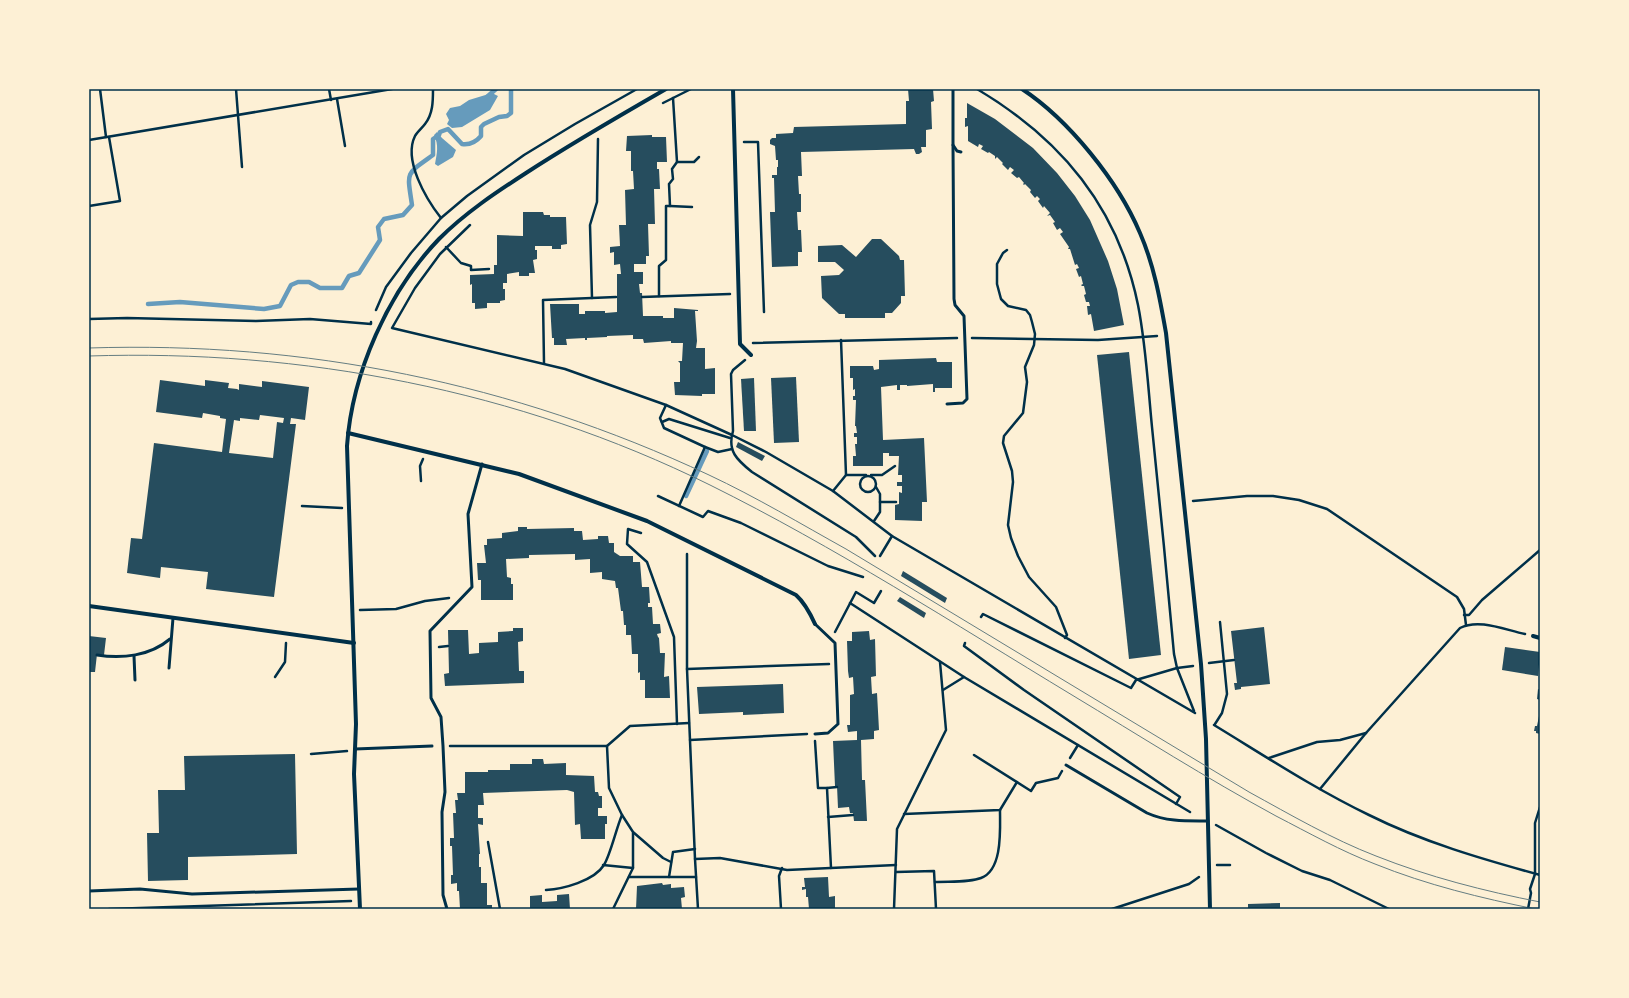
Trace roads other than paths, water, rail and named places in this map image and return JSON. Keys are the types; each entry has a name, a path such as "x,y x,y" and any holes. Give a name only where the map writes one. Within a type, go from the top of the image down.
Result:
{"street":[{"path":"360,909 354,774 356,724 348,433 355,395 372,346 385,316 405,282 439,239 478,206 506,186 573,143 666,89"},
{"path":"733,89 740,344 751,355"},
{"path":"1022,89 1052,113 1088,149 1104,171 1127,207 1140,232 1152,266 1160,298 1166,335 1201,664 1206,739 1210,909"},
{"path":"348,433 519,474 647,521 686,539 796,595 807,608 815,624"},
{"path":"89,606 354,643"},
{"path":"1533,636 1540,638"}],"lane":[{"path":"947,404 963,403 967,399 964,316 955,305 954,299 953,89"},
{"path":"953,145 957,151 961,152"},
{"path":"447,909 443,895 442,812 445,792 443,746 441,717 431,698 430,631 461,596 472,587 468,514 482,464"},
{"path":"168,668 173,618"},
{"path":"815,624 835,643 838,724 828,733 815,734"},
{"path":"97,655 112,658 134,656 162,646 170,639"},
{"path":"134,656 135,680"},
{"path":"355,749 432,746"},
{"path":"1066,765 1147,813 1160,818 1172,820 1208,821"},
{"path":"89,891 140,890 192,894 359,889"}],"water":[{"path":"492,93 498,96 490,110 462,127 452,128 447,124 449,120 446,114 450,108 460,106 469,100"},
{"path":"437,132 456,150 453,157 438,166 435,164 437,146 434,135"}],"waterway":[{"path":"488,96 496,89"},
{"path":"148,304 180,302 264,309 280,306 291,285 298,282 309,282 320,288 342,288 349,276 359,273 380,240 378,227 384,219 403,215 412,205 409,186 410,175 417,166 433,155 433,139 439,135 440,132 448,129 462,144 468,144 475,141 481,136 481,127 484,124 499,117 507,116 511,113 511,89"},
{"path":"686,496 707,451"}],"tram line":[{"path":"89,348 170,348 249,352 328,361 406,374 484,393 560,415 635,443 727,483 846,549 1249,792 1296,818 1360,849 1396,864 1477,888 1540,902"},
{"path":"89,356 169,356 249,360 328,369 407,382 485,401 562,424 637,452 710,485 803,534 893,586 1199,772 1250,802 1325,842 1362,859 1434,885 1535,909"}]}
